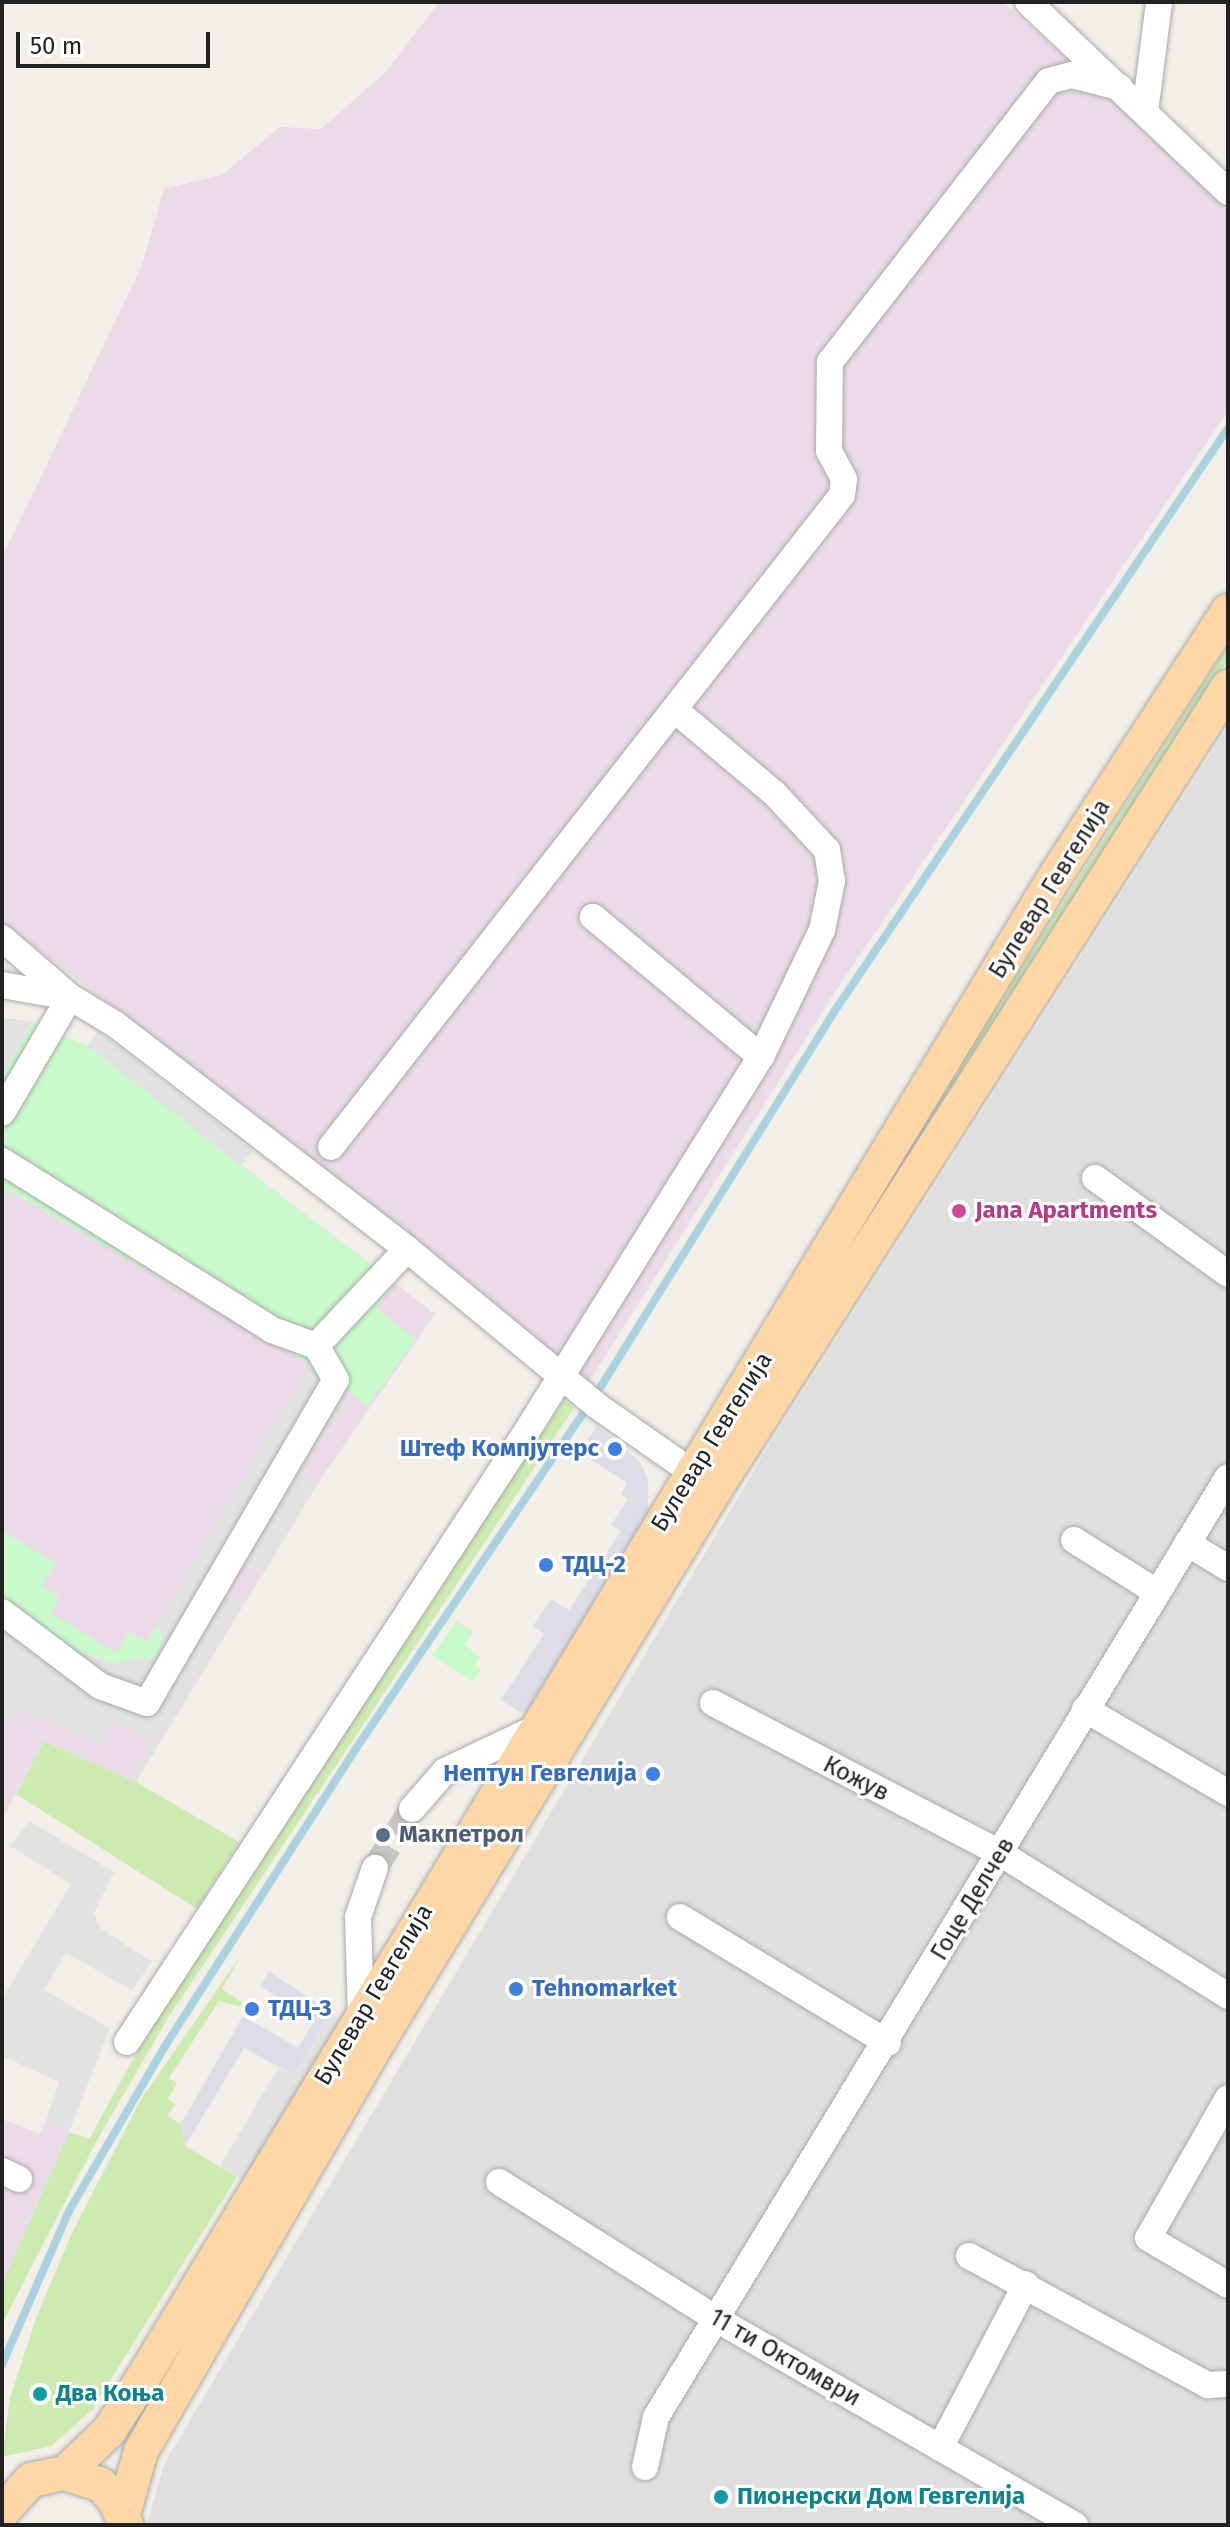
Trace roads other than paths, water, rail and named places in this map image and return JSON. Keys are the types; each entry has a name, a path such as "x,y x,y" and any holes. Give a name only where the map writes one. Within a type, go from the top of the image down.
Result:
{"main road":[{"name":"Булевар Гевгелија","path":"124,2520 141,2451 1048,888 1228,611"},
{"name":"Булевар Гевгелија","path":"65,2473 92,2450 120,2415 532,1730 704,1481 1228,687"},
{"path":"2,2512 16,2479 65,2473 101,2485 124,2520"}],"street":[{"path":"1028,2 1228,192"},
{"path":"1145,112 1159,2"},
{"path":"331,1147 842,495 844,479 829,451 830,362 1049,81 1072,75 1119,87"},
{"path":"127,2042 761,1057 822,930 832,881 827,850 774,793 675,710"},
{"path":"593,917 761,1057"},
{"path":"2,938 70,997 115,1024 407,1249 559,1375 704,1481"},
{"path":"2,985 70,997"},
{"path":"2,1113 70,997"},
{"path":"2,1161 272,1330 316,1346 336,1380 147,1703 100,1686 2,1612"},
{"path":"1095,1178 1228,1274"},
{"path":"316,1346 407,1249"},
{"name":"Гоце Делчев","path":"645,2467 656,2417 888,2043 1155,1591 1228,1477"},
{"path":"1074,1540 1155,1591"},
{"path":"1187,1543 1228,1568"},
{"name":"Кожув","path":"713,1703 1000,1853 1228,1996"},
{"path":"1085,1709 1228,1793"},
{"path":"412,1809 445,1771 532,1730"},
{"path":"361,2017 358,1917 375,1868"},
{"path":"680,1917 888,2043"},
{"path":"1228,2098 1148,2238 1228,2285"},
{"name":"11 ти Октомври","path":"499,2182 718,2320 1075,2525"},
{"path":"969,2256 1026,2284 1208,2385 1228,2384"},
{"path":"940,2448 1026,2284"}],"waterway":[{"path":"600,1388 834,1012 1228,428"},
{"path":"2,2365 69,2211 165,2046 355,1750 582,1415"}],"tunnel":[{"path":"375,1868 412,1809"}],"place":[{"name":"Jana Apartments","path":"959,1211"},
{"name":"Штеф Компјутерс","path":"615,1449"},
{"name":"ТДЦ-2","path":"546,1565"},
{"name":"Нептун Гевгелија","path":"653,1774"},
{"name":"Макпетрол","path":"383,1835"},
{"name":"Tehnomarket","path":"516,1989"},
{"name":"ТДЦ-3","path":"252,2009"},
{"name":"Два Коња","path":"40,2394"},
{"name":"Пионерски Дом Гевгелија","path":"721,2497"}]}
